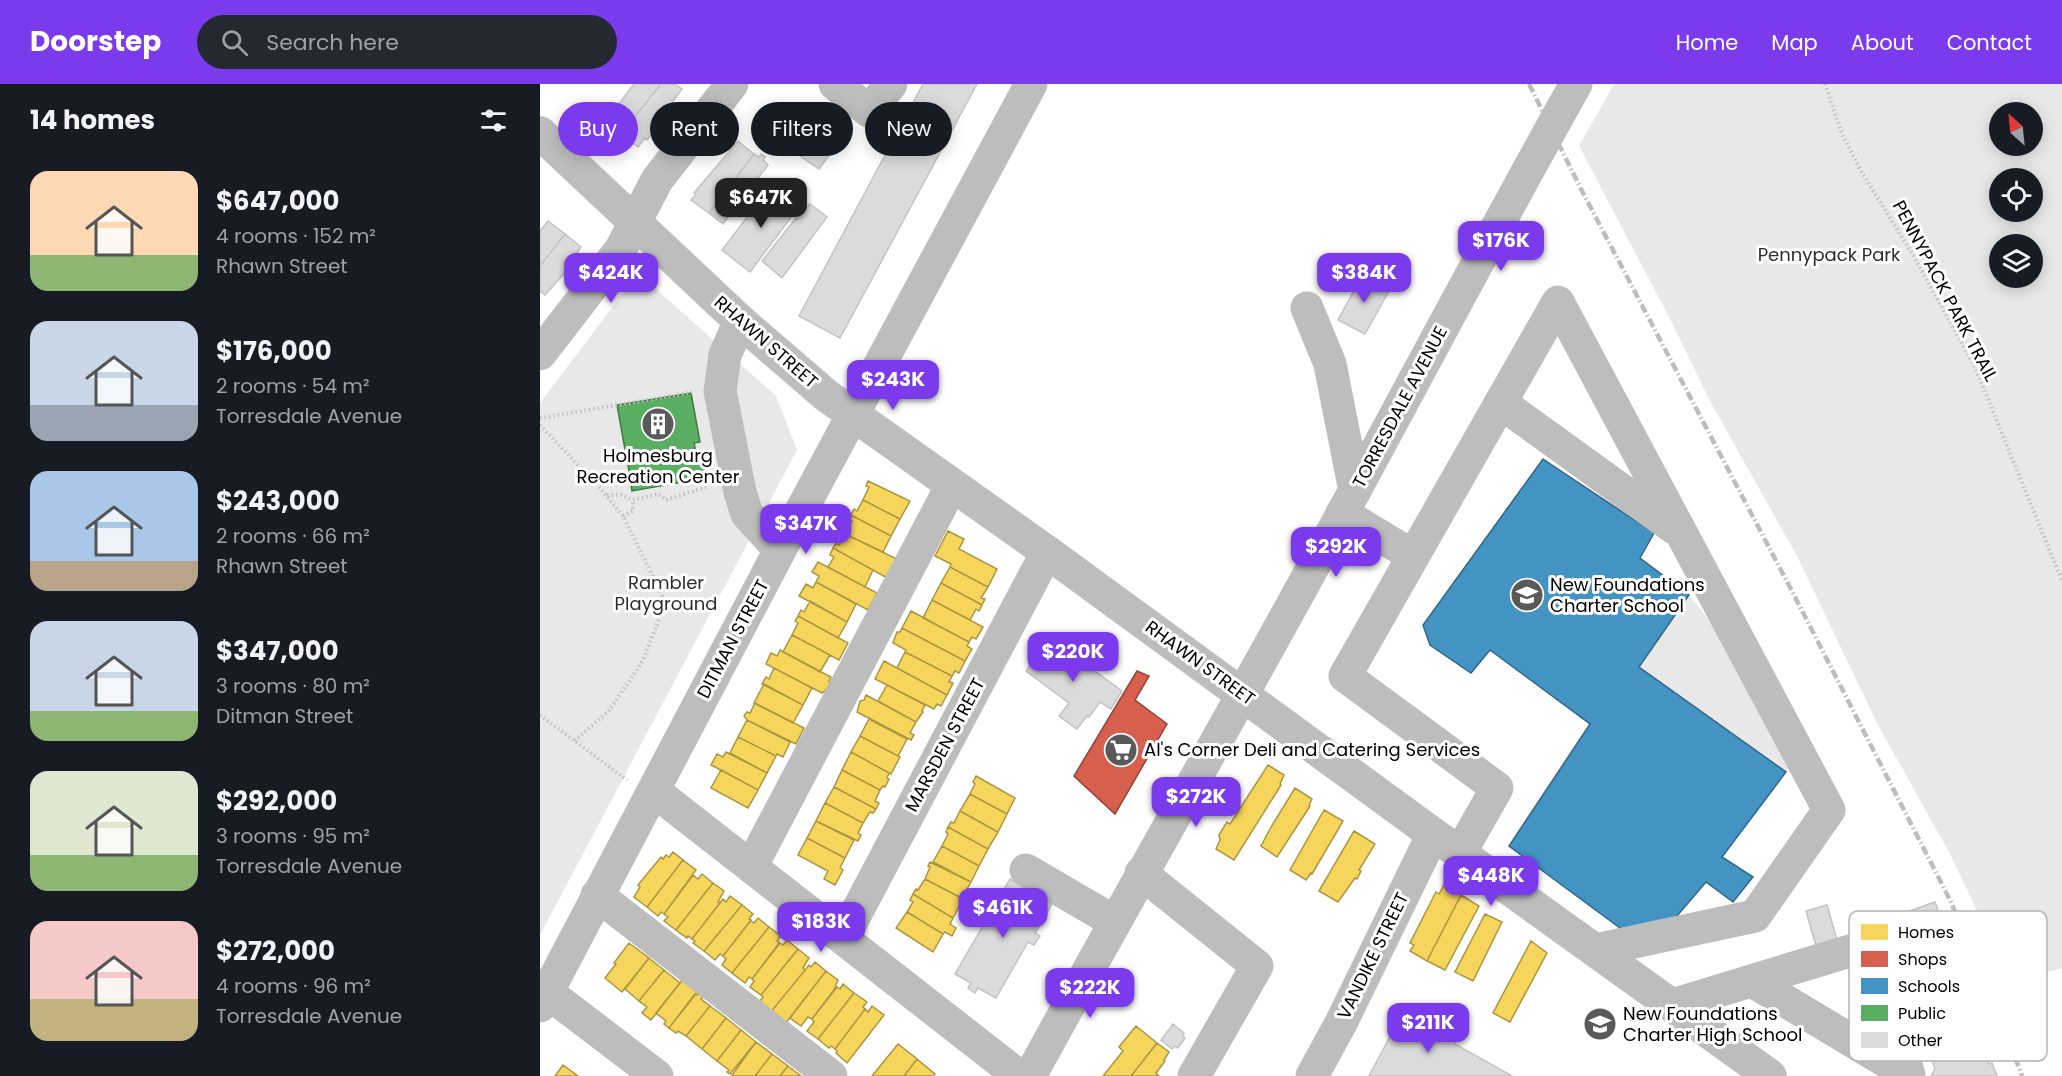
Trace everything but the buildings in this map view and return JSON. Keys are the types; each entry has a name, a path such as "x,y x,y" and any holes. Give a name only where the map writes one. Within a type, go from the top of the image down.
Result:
{"street":[{"path":"540,354 621,249 657,180 732,84"},
{"path":"835,84 869,111 891,84"},
{"name":"DITMAN STREET","path":"543,999 597,895 640,786 780,550 1031,84"},
{"name":"TORRESDALE AVENUE","path":"1030,1076 1348,502 1527,170 1576,84"},
{"name":"RHAWN STREET","path":"540,133 740,321 827,396 1047,552 1433,834 1770,1076"},
{"path":"1460,853 1497,788 1345,676 1558,302 1829,810 1755,916 1596,951"},
{"path":"1307,308 1330,364 1348,502 1413,556"},
{"path":"740,321 725,356 720,392 740,492 747,514 780,550"},
{"path":"1501,403 1681,533"},
{"path":"751,867 952,485"},
{"name":"MARSDEN STREET","path":"843,938 1047,552"},
{"path":"640,786 751,867 1019,1076"},
{"name":"VANDIKE STREET","path":"1312,1076 1342,1021 1433,834"},
{"path":"1026,870 1115,922"},
{"path":"1141,873 1257,966 1194,1076"},
{"path":"597,895 831,1076"},
{"path":"1672,1005 1849,951"},
{"path":"1752,981 1849,1039"},
{"path":"543,999 657,1076"},
{"path":"1885,1061 1909,1075 1905,1061"}],"path":[{"name":"PENNYPACK PARK TRAIL","path":"1825,84 1842,134 1861,171 1912,255 1974,367 2062,581"},
{"path":"540,418 695,391"},
{"path":"540,425 569,453 623,516 666,603 641,664 608,712 574,741"},
{"path":"607,495 621,495 633,500 658,494 666,500 710,485"},
{"path":"623,516 633,511 633,500"},
{"path":"540,715 640,786"}],"green space":[{"name":"Pennypack Park","path":"1614,84 2062,84 2062,968 2047,972 2047,911 1977,911 1950,854 1878,725 1798,558 1710,401 1669,317 1579,146"},
{"name":"Rambler Playground","path":"638,273 776,396 797,450 540,935 540,403"},
{"path":"1689,595 1779,707 1802,751 1786,772 1639,667"}],"railway":[{"path":"1529,84 1582,191 1794,595 1955,911"},
{"path":"2016,1061 2022,1076"}],"place":[{"name":"Holmesburg Recreation Center","path":"658,424"},
{"name":"New Foundations Charter School","path":"1527,595"},
{"name":"Al's Corner Deli and Catering Services","path":"1121,750"},
{"name":"New Foundations Charter High School","path":"1600,1024"}]}
